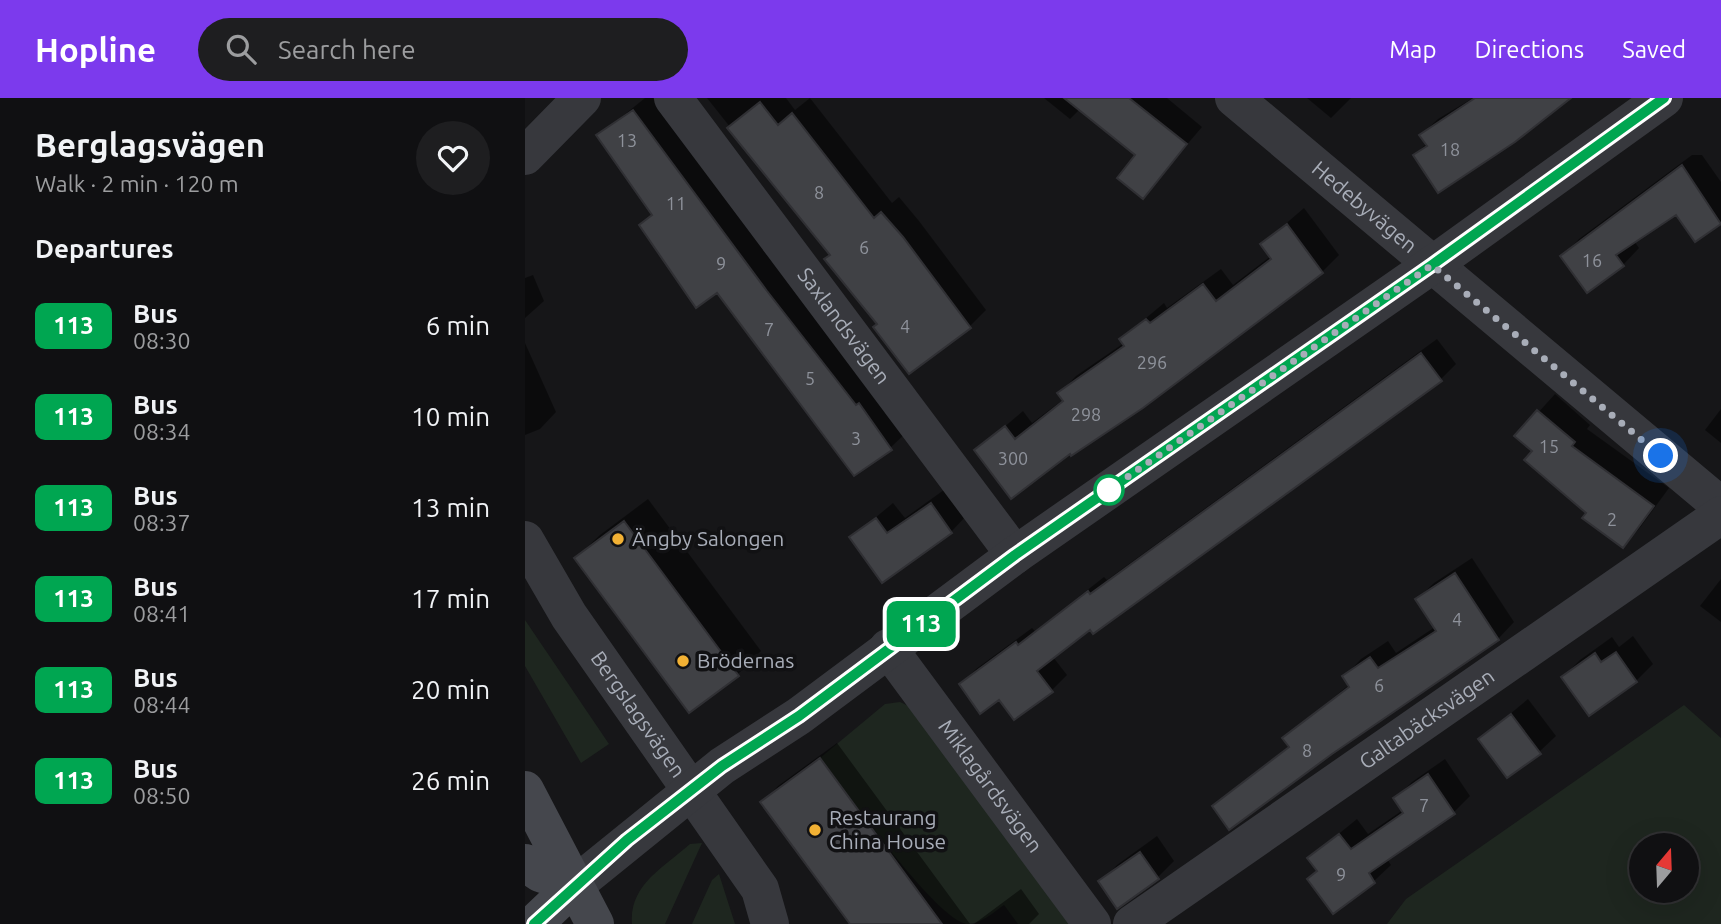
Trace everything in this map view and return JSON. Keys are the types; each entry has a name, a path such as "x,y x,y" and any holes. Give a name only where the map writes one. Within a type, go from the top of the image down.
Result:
{"main road":[{"path":"525,790 595,924"},
{"path":"525,863 540,873 575,885"},
{"path":"534,924 575,885"}],"street":[{"path":"525,156 582,98"},
{"name":"Saxlandsvägen","path":"673,98 1015,555"},
{"name":"Hedebyvägen","path":"1234,98 1721,506"},
{"path":"575,885 692,789 799,716 1015,555 1432,265 1664,98"},
{"name":"Galtabäcksvägen","path":"1132,924 1721,515"},
{"name":"Bergslagsvägen","path":"525,540 569,617 760,889 770,924"},
{"name":"Miklagårdsvägen","path":"888,648 1093,924"}],"shaded area":[{"path":"525,620 609,744 581,763 525,666"},
{"path":"900,702 917,710 1075,924 1018,924 1004,905 982,920 967,924 953,917 934,901 868,823 820,758 885,704"},
{"path":"1684,705 1721,738 1721,924 1387,924 1406,899"},
{"path":"702,843 665,924 632,924 636,898 650,878 690,844"},
{"path":"719,874 735,924 692,924 712,880"}],"building":[{"path":"1064,98 1129,98 1187,144 1143,199 1117,178 1135,155"},
{"path":"1475,98 1571,98 1515,142 1438,193 1413,155 1427,146 1419,135"},
{"path":"760,102 778,125 792,113 874,218 881,212 903,237 971,328 909,374 873,327 877,324 824,259 830,255 727,128"},
{"path":"633,110 767,291 856,405 859,403 892,450 854,476 717,293 696,308 639,225 652,215 596,135"},
{"path":"1682,165 1721,224 1695,242 1676,215 1616,255 1624,266 1587,293 1560,256"},
{"path":"1287,224 1323,273 1143,408 1071,456 1070,454 1011,499 974,450 1005,426 1015,439 1063,401 1057,393 1124,346 1119,339 1146,319 1150,323 1203,284 1216,301 1271,259 1260,244"},
{"path":"1421,353 1442,381 1093,634 1090,630 1037,671 1053,692 1014,720 999,700 980,714 959,684 1016,642 1018,645 1088,591 1090,594"},
{"path":"1537,410 1575,442 1572,446 1654,506 1623,548 1582,518 1586,513 1524,460 1532,451 1514,436"},
{"path":"931,503 952,533 882,583 849,537 876,518 887,533"},
{"path":"624,521 739,676 689,713 574,558"},
{"path":"1455,573 1499,640 1332,754 1229,830 1212,806 1289,747 1282,738 1349,687 1342,676 1370,657 1378,668 1436,631 1415,599"},
{"path":"1616,652 1637,682 1589,716 1561,677 1595,653 1601,662"},
{"path":"1511,714 1541,754 1507,778 1478,739"},
{"path":"820,758 942,924 850,924 760,802"},
{"path":"1428,774 1455,814 1369,873 1375,883 1333,914 1307,879 1317,871 1307,858 1339,834 1351,849 1403,813 1393,798"},
{"path":"1140,852 1159,879 1117,909 1098,881"}],"bus line":[{"name":"113","path":"534,924 627,840 722,766 799,716 1015,555 1432,265 1664,98"}],"place":[{"name":"Ängby Salongen","path":"618,539"},
{"name":"Brödernas","path":"683,661"},
{"name":"Restaurang China House","path":"815,830"}],"route":[{"path":"1109,490 1103,494 1432,265 1661,456"}]}
